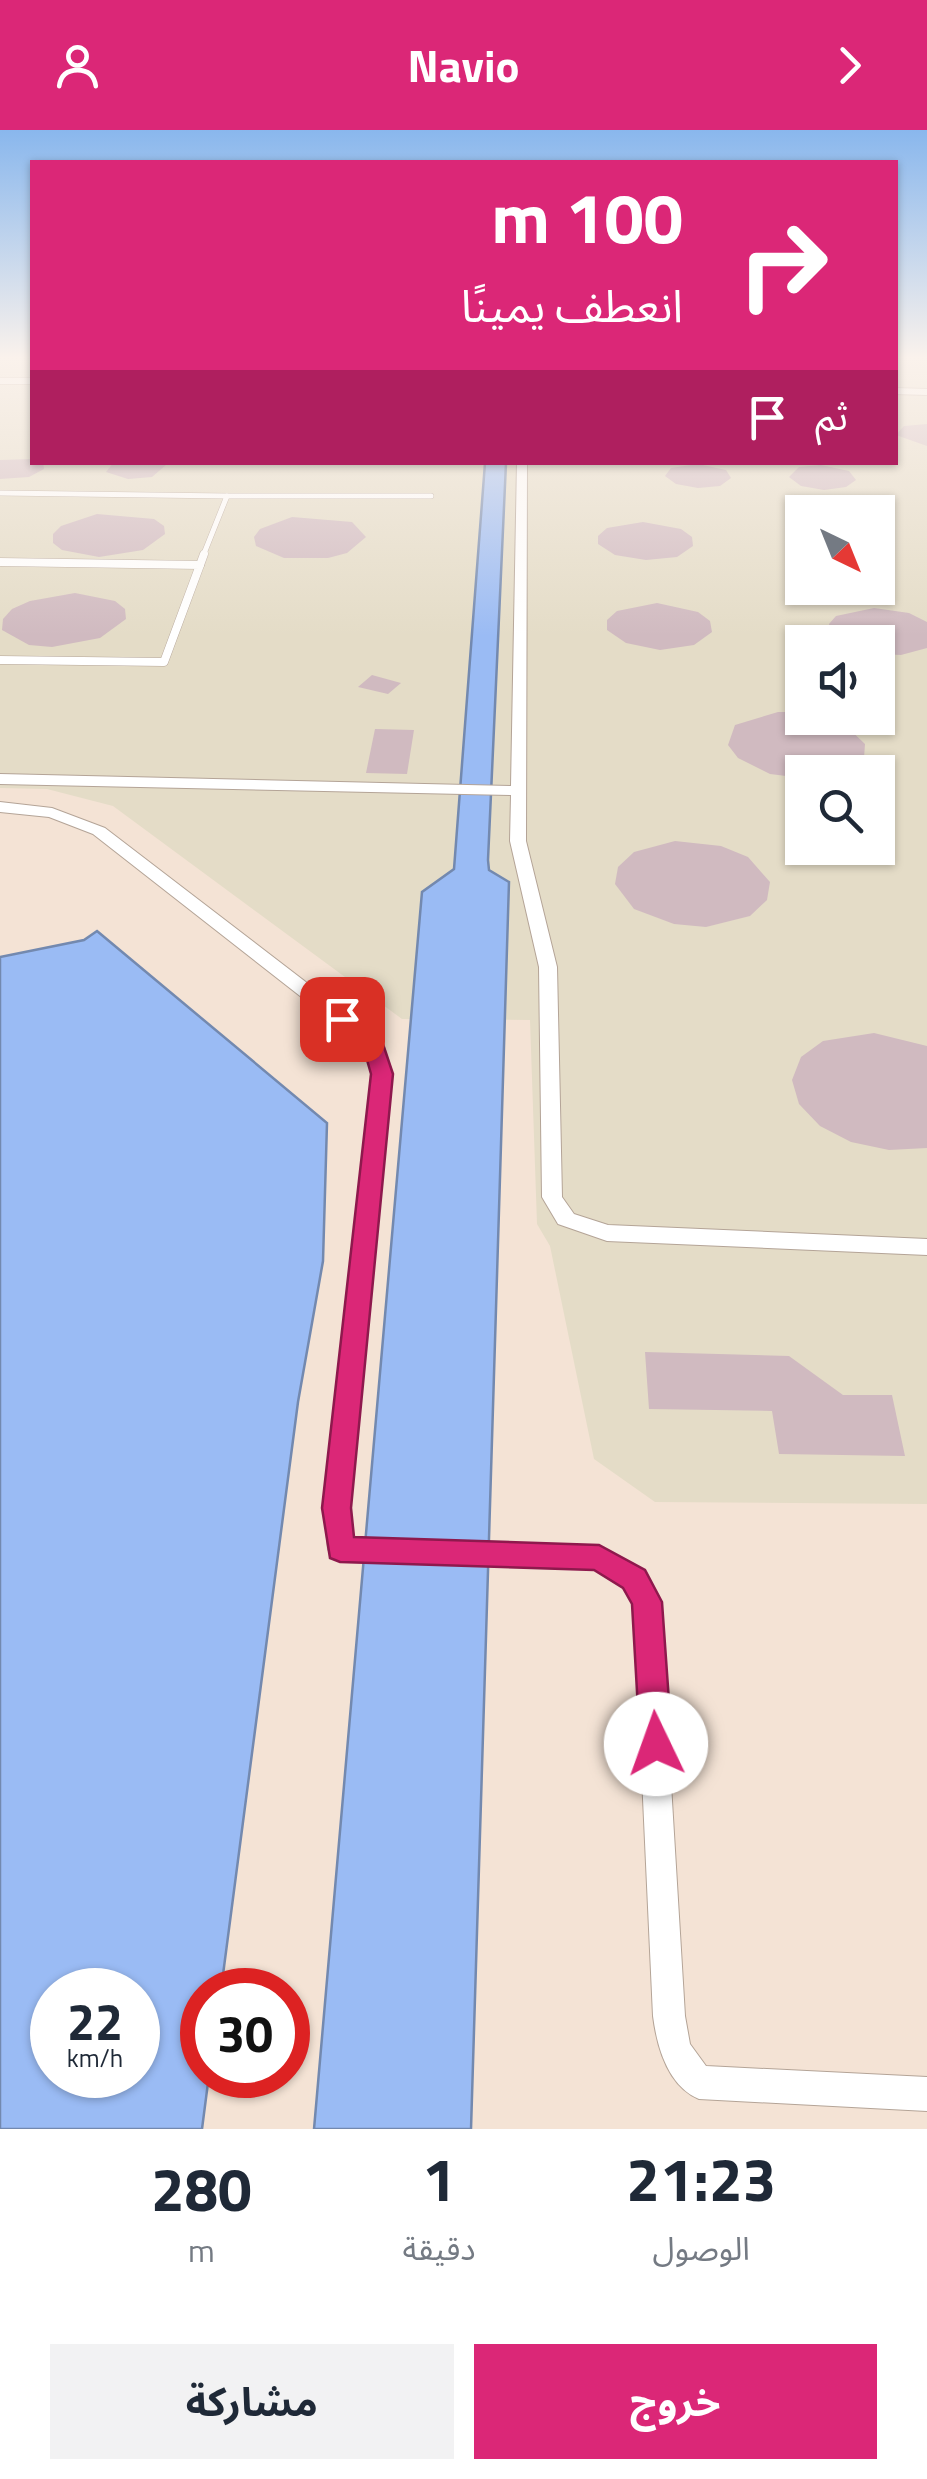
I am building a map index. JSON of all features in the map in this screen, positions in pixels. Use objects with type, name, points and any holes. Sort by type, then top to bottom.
[{"type":"street","points":[[522,465],[510,790],[548,967],[552,1197],[566,1219],[607,1233],[927,1247]]},
{"type":"street","points":[[0,779],[510,790]]},
{"type":"street","points":[[0,808],[52,814],[99,831],[373,1043],[382,1074],[337,1508],[340,1549],[599,1557],[634,1579],[647,1602],[669,2016],[672,2046],[683,2066],[699,2082],[927,2094]]},
{"type":"lane","points":[[0,493],[431,496]]},
{"type":"lane","points":[[0,660],[164,662],[227,496]]},
{"type":"lane","points":[[0,562],[200,566]]},
{"type":"shaded area","points":[[0,449],[30,449],[30,465],[898,465],[898,449],[927,449],[927,1504],[655,1502],[594,1459],[550,1246],[537,1224],[530,1020],[402,1019],[113,806],[47,789],[0,788]]},
{"type":"water","points":[[485,465],[506,465],[488,860],[489,870],[509,882],[471,2129],[314,2129],[422,892],[454,869]]},
{"type":"water","points":[[97,931],[327,1123],[323,1261],[298,1402],[224,1968],[180,1968],[180,2098],[206,2098],[202,2129],[0,2129],[0,957],[84,940]]},
{"type":"building","points":[[30,459],[30,465],[43,465],[44,469],[29,477],[0,479],[0,460]]},
{"type":"building","points":[[112,465],[166,465],[152,477],[128,479],[106,472]]},
{"type":"building","points":[[703,465],[726,470],[731,478],[720,486],[698,488],[676,484],[665,476],[671,468]]},
{"type":"building","points":[[821,465],[849,471],[856,480],[846,487],[824,490],[801,486],[789,477],[799,467]]},
{"type":"building","points":[[97,514],[154,519],[164,526],[165,534],[143,550],[99,557],[62,550],[53,543],[53,534],[61,526]]},
{"type":"building","points":[[292,517],[352,522],[366,537],[347,553],[328,558],[284,558],[256,546],[254,537],[260,529]]},
{"type":"building","points":[[643,522],[681,529],[692,537],[693,546],[677,557],[646,560],[615,555],[598,544],[598,536],[607,528]]},
{"type":"building","points":[[75,593],[115,601],[125,609],[126,619],[100,638],[52,647],[29,645],[2,630],[3,619],[12,609],[30,601]]},
{"type":"building","points":[[657,603],[698,612],[710,621],[712,632],[694,645],[660,650],[626,643],[607,630],[607,620],[617,611]]},
{"type":"building","points":[[874,608],[909,613],[927,622],[927,648],[895,655],[895,625],[829,625],[836,616]]},
{"type":"building","points":[[372,675],[401,683],[388,694],[358,687]]},
{"type":"building","points":[[785,712],[785,735],[856,735],[865,744],[864,755],[785,755],[785,776],[770,774],[738,758],[728,745],[735,725]]},
{"type":"building","points":[[375,729],[414,730],[407,774],[366,773]]},
{"type":"building","points":[[675,841],[721,846],[748,857],[770,882],[767,900],[750,916],[706,927],[674,924],[634,909],[615,884],[618,867],[634,852]]},
{"type":"building","points":[[874,1033],[927,1046],[927,1148],[889,1150],[851,1142],[820,1126],[799,1104],[792,1080],[801,1057],[823,1041]]},
{"type":"building","points":[[645,1352],[789,1356],[843,1395],[892,1395],[905,1456],[779,1454],[772,1411],[649,1409]]},
{"type":"route","points":[[342,1019],[373,1043],[382,1074],[337,1508],[340,1549],[599,1557],[634,1579],[647,1602],[656,1744]]}]
